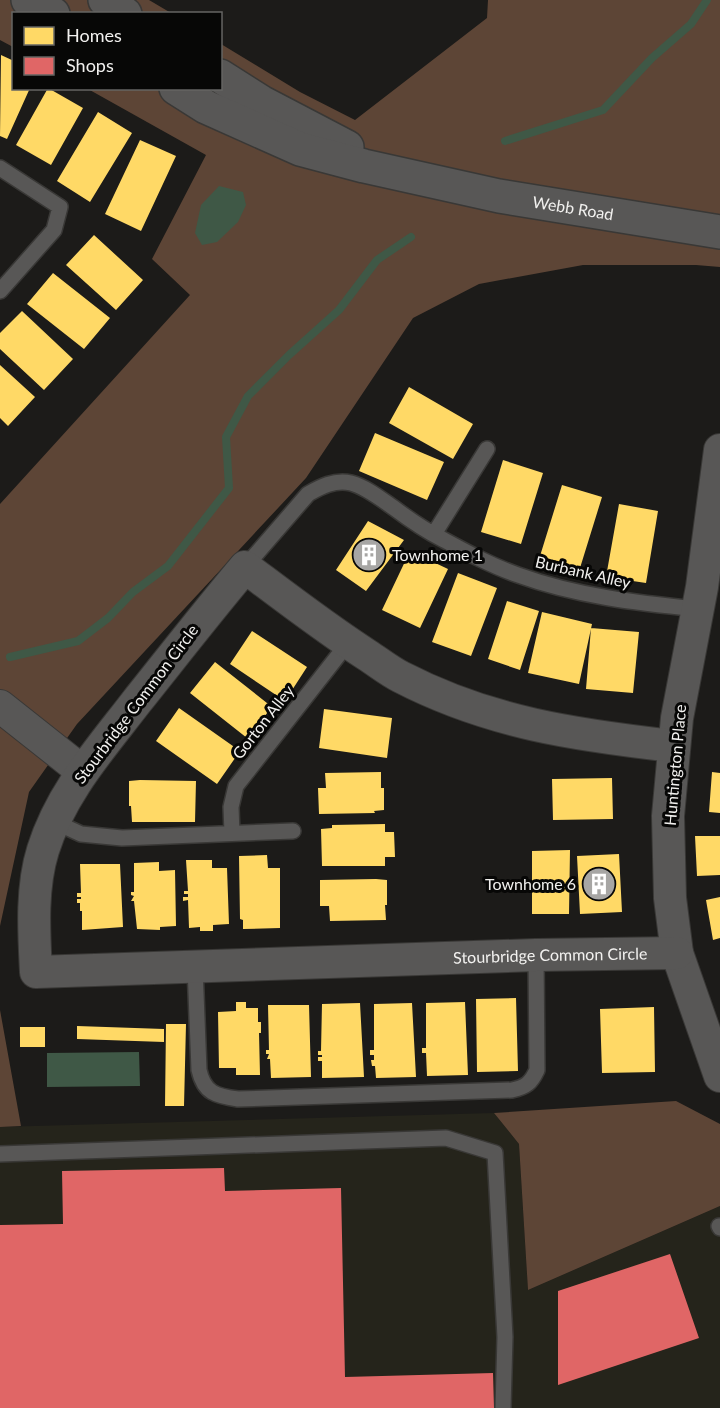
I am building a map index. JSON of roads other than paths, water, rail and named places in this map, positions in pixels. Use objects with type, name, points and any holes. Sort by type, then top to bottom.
[{"type":"street","points":[[28,0],[49,12]]},
{"type":"street","points":[[105,0],[122,12]]},
{"type":"street","name":"Webb Road","points":[[222,77],[261,102],[358,152],[429,179]]},
{"type":"street","name":"Webb Road","points":[[179,90],[206,107],[300,149],[364,166],[499,196],[720,232]]},
{"type":"street","name":"Huntington Place","points":[[720,450],[698,609],[673,746],[668,816],[670,898],[677,952],[720,1076]]},
{"type":"street","points":[[245,567],[348,643],[400,676],[460,704],[519,722],[590,737],[673,746]]},
{"type":"street","name":"Stourbridge Common Circle","points":[[245,567],[203,616],[82,771],[59,810],[42,851],[36,887],[34,928],[36,972],[677,952]]},
{"type":"street","points":[[0,706],[82,771]]},
{"type":"lane","points":[[0,168],[60,207],[54,230],[0,291]]},
{"type":"lane","points":[[434,534],[487,448]]},
{"type":"lane","name":"Burbank Alley","points":[[245,567],[308,494],[321,486],[336,482],[350,482],[364,488],[434,534],[479,559],[518,575],[556,588],[642,604],[698,609]]},
{"type":"lane","name":"Gorton Alley","points":[[232,833],[231,807],[236,786],[348,643]]},
{"type":"lane","points":[[55,822],[81,834],[122,838],[293,831]]},
{"type":"lane","points":[[195,967],[199,1070],[202,1083],[210,1091],[223,1097],[238,1099],[500,1090],[525,1087],[537,1070],[536,955]]},
{"type":"lane","points":[[0,1154],[446,1138],[495,1153],[505,1337],[503,1408]]},
{"type":"waterway","points":[[505,141],[603,110],[652,58],[691,24],[707,0]]},
{"type":"waterway","points":[[10,657],[78,641],[108,618],[133,592],[168,566],[229,488],[226,437],[248,396],[339,310],[377,260],[411,237]]},
{"type":"place","name":"Townhome 1","points":[[369,555]]},
{"type":"place","name":"Townhome 6","points":[[599,884]]}]
